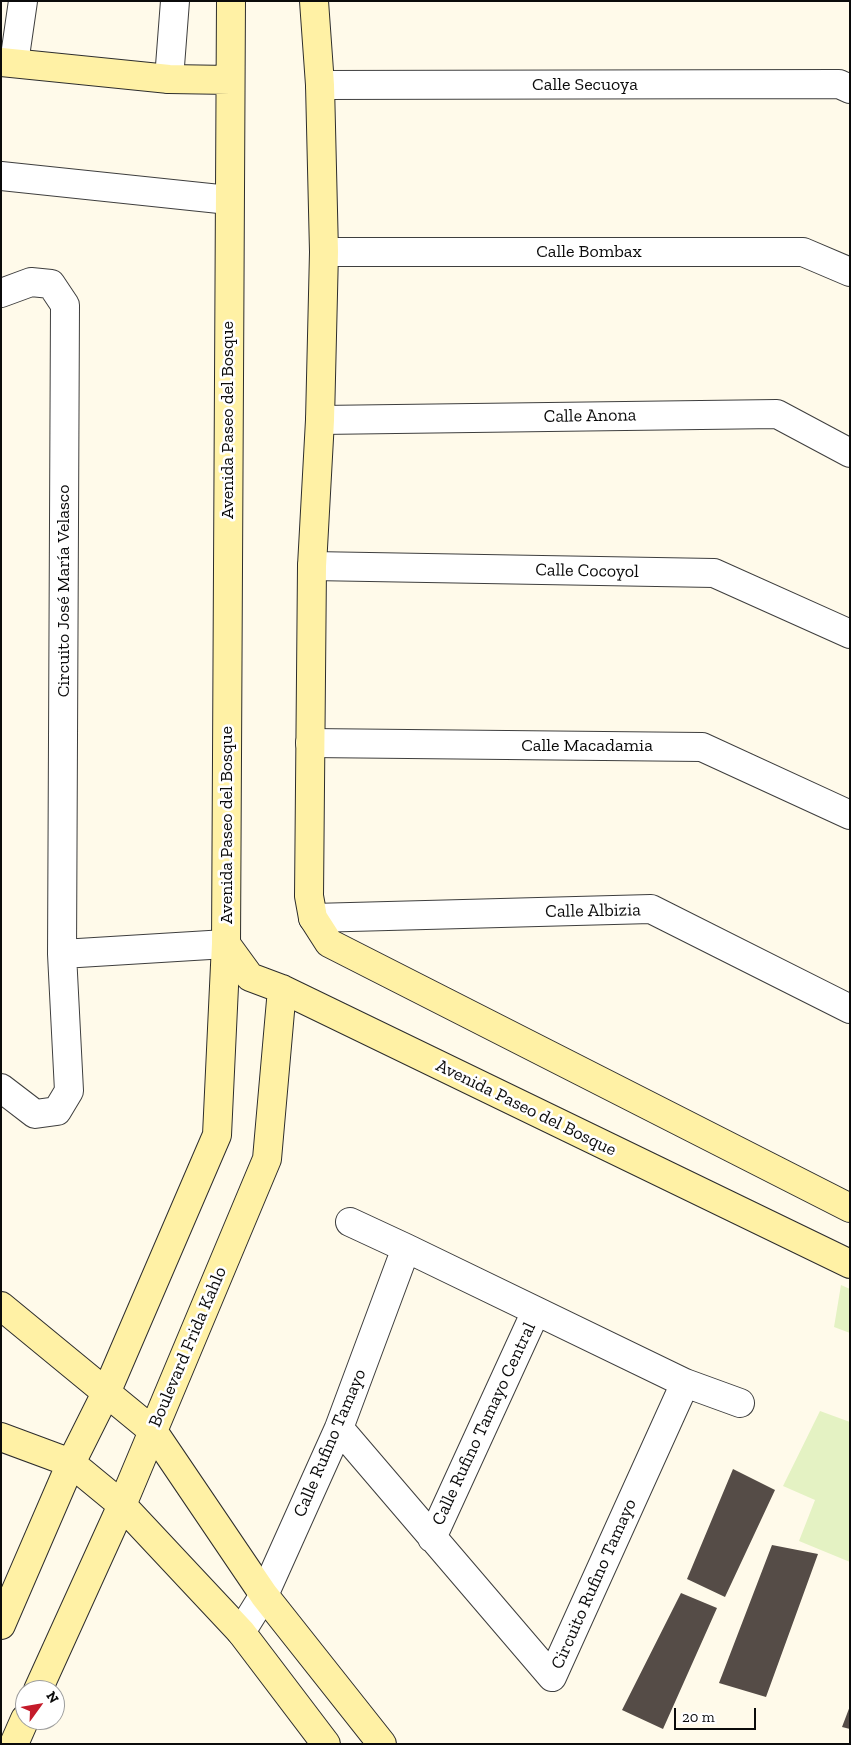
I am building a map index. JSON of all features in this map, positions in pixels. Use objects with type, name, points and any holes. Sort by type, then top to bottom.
[{"type":"main road","name":"Avenida Paseo del Bosque","points":[[231,1],[226,944],[250,977],[282,990],[850,1264]]},
{"type":"main road","points":[[314,1],[320,85],[324,252],[320,420],[312,566],[309,896],[313,918],[329,944],[850,1208]]},
{"type":"main road","points":[[8,62],[169,79],[230,80]]},
{"type":"main road","points":[[1,1625],[71,1463],[106,1393],[217,1135],[226,944]]},
{"type":"main road","name":"Boulevard Frida Kahlo","points":[[43,1680],[122,1505],[267,1159],[282,990]]},
{"type":"main road","points":[[1,1306],[153,1431],[264,1595],[382,1744]]},
{"type":"main road","points":[[1,1437],[71,1463],[122,1505],[241,1632],[326,1744]]},
{"type":"main road","points":[[14,1744],[20,1730]]},
{"type":"street","points":[[8,62],[23,1]]},
{"type":"street","points":[[169,79],[175,1]]},
{"type":"street","name":"Calle Secuoya","points":[[320,85],[838,84],[850,89]]},
{"type":"street","points":[[1,176],[229,200]]},
{"type":"street","name":"Calle Bombax","points":[[324,252],[803,252],[850,272]]},
{"type":"street","name":"Circuito José María Velasco","points":[[1,293],[31,282],[50,284],[65,305],[62,954],[69,1092],[57,1111],[35,1114],[1,1088]]},
{"type":"street","name":"Calle Anona","points":[[320,420],[777,414],[850,453]]},
{"type":"street","name":"Calle Cocoyol","points":[[312,566],[714,573],[850,634]]},
{"type":"street","name":"Calle Macadamia","points":[[310,744],[702,747],[850,815]]},
{"type":"street","name":"Calle Albizia","points":[[313,918],[651,909],[850,1008]]},
{"type":"street","points":[[62,954],[226,944]]},
{"type":"street","points":[[350,1222],[685,1383],[740,1403]]},
{"type":"street","name":"Calle Rufino Tamayo","points":[[241,1632],[264,1595],[339,1428],[406,1248]]},
{"type":"street","name":"Calle Rufino Tamayo Central","points":[[432,1538],[536,1311]]},
{"type":"street","name":"Circuito Rufino Tamayo","points":[[339,1428],[552,1677],[685,1383]]},
{"type":"green space","points":[[841,1285],[850,1289],[850,1333],[834,1327]]},
{"type":"green space","points":[[820,1411],[850,1422],[850,1562],[799,1541],[815,1500],[783,1486]]},
{"type":"building","points":[[733,1469],[775,1490],[725,1597],[687,1579]]},
{"type":"building","points":[[772,1545],[818,1554],[766,1697],[719,1683]]},
{"type":"building","points":[[681,1593],[717,1608],[663,1729],[622,1710]]},
{"type":"building","points":[[850,1706],[850,1729],[842,1727]]}]
